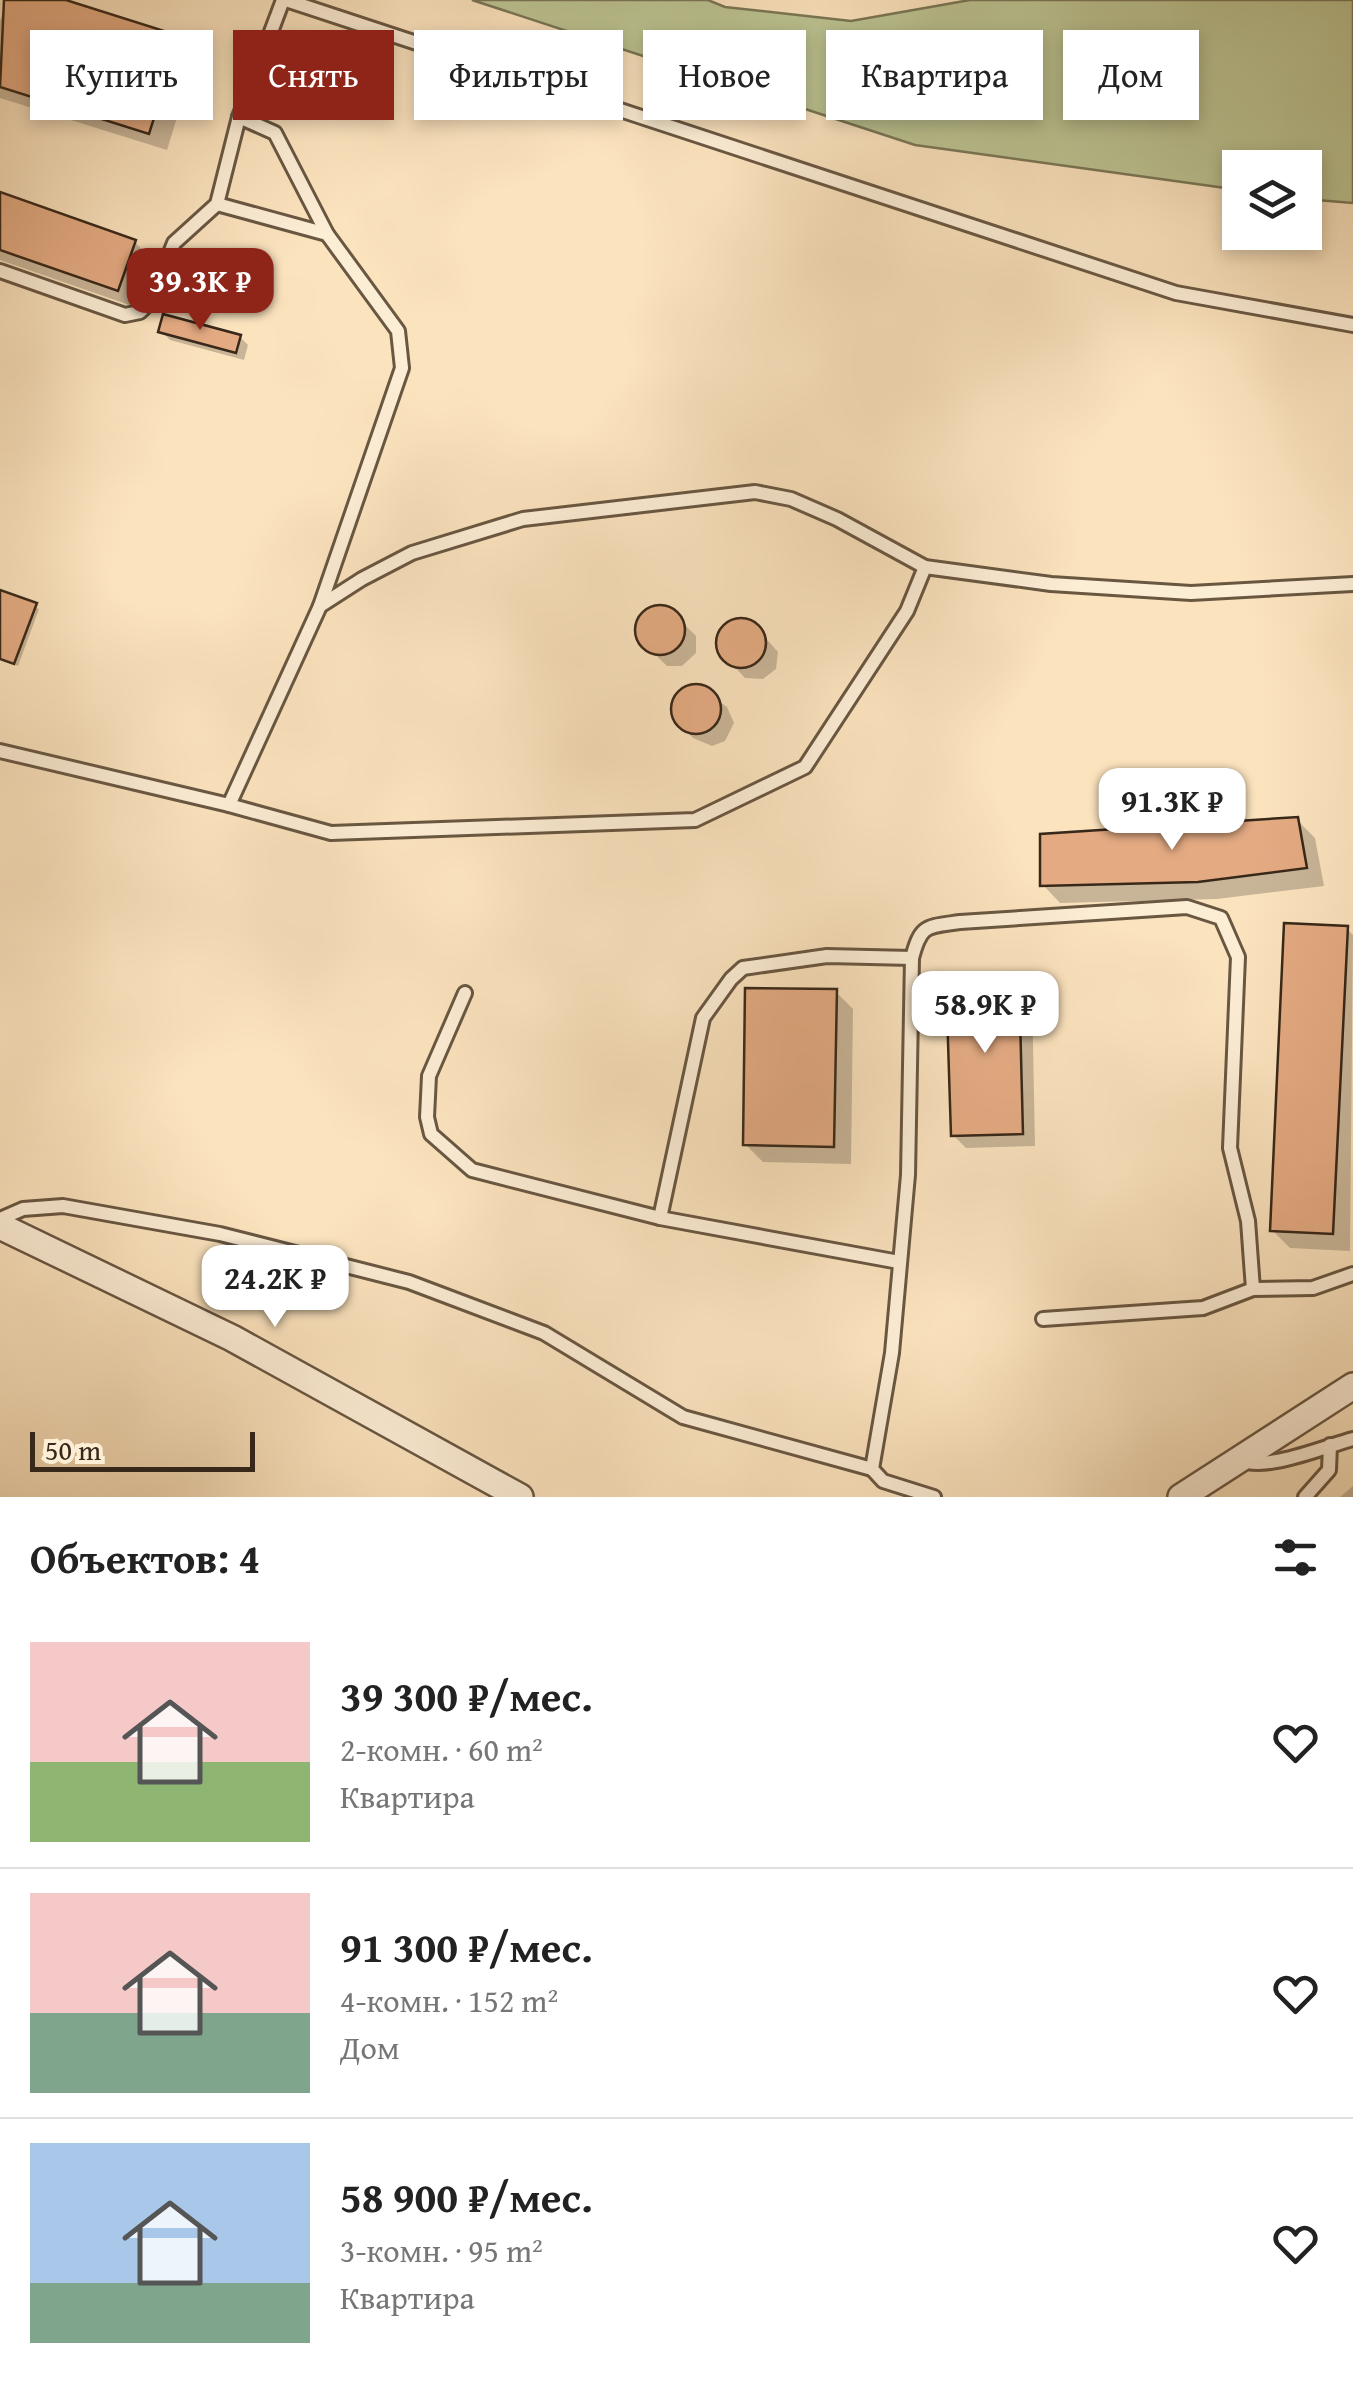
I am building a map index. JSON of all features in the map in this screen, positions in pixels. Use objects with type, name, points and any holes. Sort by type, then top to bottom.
[{"type":"street","points":[[0,1223],[232,1338],[520,1497]]},
{"type":"street","points":[[1181,1497],[1353,1386]]},
{"type":"lane","points":[[273,30],[284,0],[1176,293],[1353,325]]},
{"type":"lane","points":[[0,271],[125,315],[140,312],[150,301],[174,242],[217,204],[239,120]]},
{"type":"lane","points":[[230,804],[320,606],[402,368],[398,331],[327,234],[275,133],[247,120]]},
{"type":"lane","points":[[217,204],[327,234]]},
{"type":"lane","points":[[320,606],[412,553],[473,530],[523,519],[755,492],[791,499],[837,519],[925,567],[1052,584],[1191,593],[1353,584]]},
{"type":"lane","points":[[0,751],[230,804],[331,833],[695,820],[806,766],[907,611],[925,567]]},
{"type":"lane","points":[[872,1469],[892,1353],[908,1175],[912,958],[918,934],[927,927],[1187,907],[1221,918],[1238,957],[1230,1148],[1248,1220],[1254,1290]]},
{"type":"lane","points":[[660,1218],[703,1018],[731,979],[743,968],[827,956],[912,958]]},
{"type":"lane","points":[[464,994],[429,1076],[427,1117],[431,1134],[472,1170],[660,1218],[898,1262]]},
{"type":"lane","points":[[0,1223],[24,1209],[63,1206],[220,1234],[409,1282],[544,1333],[682,1418],[872,1469],[883,1480],[934,1497]]},
{"type":"lane","points":[[1043,1319],[1203,1308],[1254,1290],[1313,1288],[1353,1274]]},
{"type":"lane","points":[[1238,1458],[1250,1465],[1269,1463],[1351,1439]]},
{"type":"lane","points":[[1305,1497],[1329,1470],[1330,1446]]},
{"type":"green space","points":[[472,0],[708,0],[725,7],[851,21],[970,0],[1353,0],[1353,203],[1322,200],[1322,150],[1222,150],[1222,188],[915,145],[839,120],[1043,120],[1043,30],[826,30],[826,116],[806,109],[806,30],[643,30],[643,56],[623,49],[623,30],[564,30]]},
{"type":"building","points":[[4,0],[66,0],[161,30],[30,30],[30,96],[0,87]]},
{"type":"building","points":[[105,120],[153,120],[149,134]]},
{"type":"building","points":[[0,192],[136,240],[118,291],[0,250]]},
{"type":"building","points":[[163,314],[241,335],[236,353],[158,332]]},
{"type":"building","points":[[0,590],[37,603],[14,664],[0,659]]},
{"type":"building","points":[[660,605],[678,612],[685,630],[678,648],[660,655],[642,648],[635,630],[642,612]]},
{"type":"building","points":[[741,618],[759,625],[766,643],[759,661],[741,668],[723,661],[716,643],[723,625]]},
{"type":"building","points":[[696,684],[714,691],[721,709],[714,727],[696,734],[678,727],[671,709],[678,691]]},
{"type":"building","points":[[1298,817],[1307,868],[1198,882],[1040,886],[1040,834]]},
{"type":"building","points":[[1284,923],[1348,926],[1333,1234],[1270,1231]]},
{"type":"building","points":[[1019,977],[1023,1134],[951,1136],[946,979]]},
{"type":"building","points":[[745,988],[837,989],[834,1147],[743,1145]]}]
